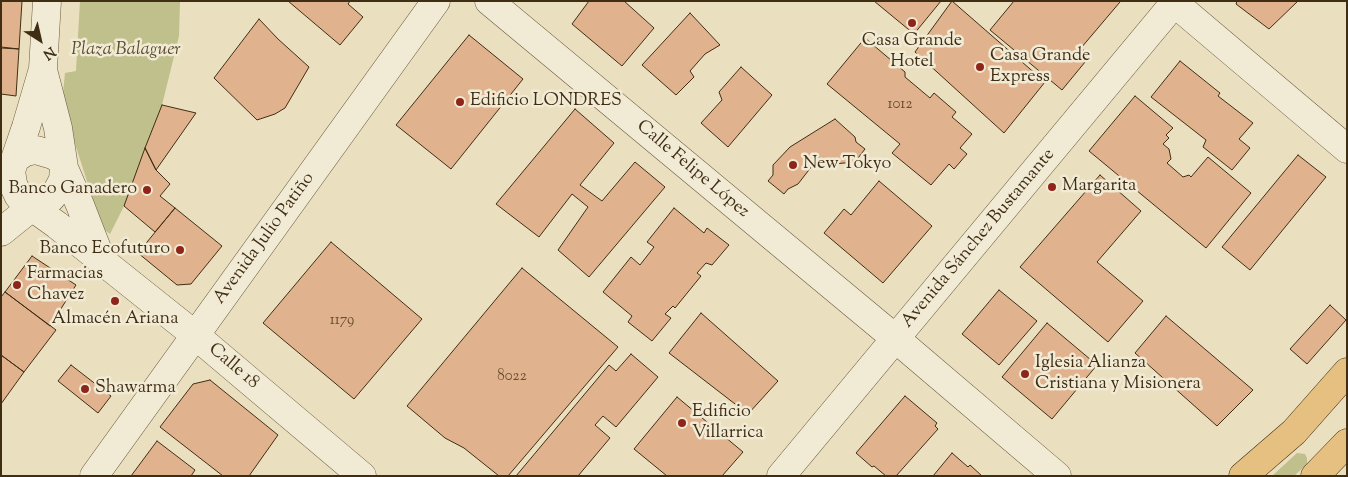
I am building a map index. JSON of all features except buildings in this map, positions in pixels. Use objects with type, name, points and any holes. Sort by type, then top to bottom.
[{"type":"main road","points":[[1243,476],[1294,432],[1347,372]]},
{"type":"main road","points":[[1315,476],[1347,443]]},
{"type":"street","points":[[32,206],[24,203],[18,195],[9,172],[43,70],[46,1]]},
{"type":"street","name":"Avenida Julio Patiño","points":[[94,476],[436,1]]},
{"type":"street","name":"Calle Felipe López","points":[[489,1],[896,339],[1057,476]]},
{"type":"street","points":[[1174,2],[1347,149]]},
{"type":"street","name":"Avenida Sánchez Bustamante","points":[[781,476],[1174,2]]},
{"type":"street","points":[[43,70],[58,128],[64,165],[102,261]]},
{"type":"street","points":[[9,172],[26,152],[36,150],[53,155],[64,165]]},
{"type":"street","points":[[1,232],[32,206],[51,198],[63,180],[64,165]]},
{"type":"street","name":"Calle 18","points":[[32,206],[195,335],[362,476]]},
{"type":"green space","name":"Plaza Balaguer","points":[[80,1],[180,1],[179,36],[162,105],[124,206],[110,234],[102,228],[62,103],[65,73],[76,71]]},
{"type":"green space","points":[[1297,453],[1305,454],[1307,464],[1294,476],[1272,476]]},
{"type":"place","name":"Casa Grande Hotel","points":[[912,23]]},
{"type":"place","name":"Casa Grande Express","points":[[980,67]]},
{"type":"place","name":"Edificio LONDRES","points":[[460,102]]},
{"type":"place","name":"New Tokyo","points":[[793,165]]},
{"type":"place","name":"Margarita","points":[[1052,187]]},
{"type":"place","name":"Banco Ganadero","points":[[147,190]]},
{"type":"place","name":"Banco Ecofuturo","points":[[180,250]]},
{"type":"place","name":"Farmacias Chavez","points":[[17,285]]},
{"type":"place","name":"Almacén Ariana","points":[[115,301]]},
{"type":"place","name":"Iglesia Alianza Cristiana y Misionera","points":[[1025,374]]},
{"type":"place","name":"Shawarma","points":[[85,389]]},
{"type":"place","name":"Edificio Villarrica","points":[[682,423]]}]
